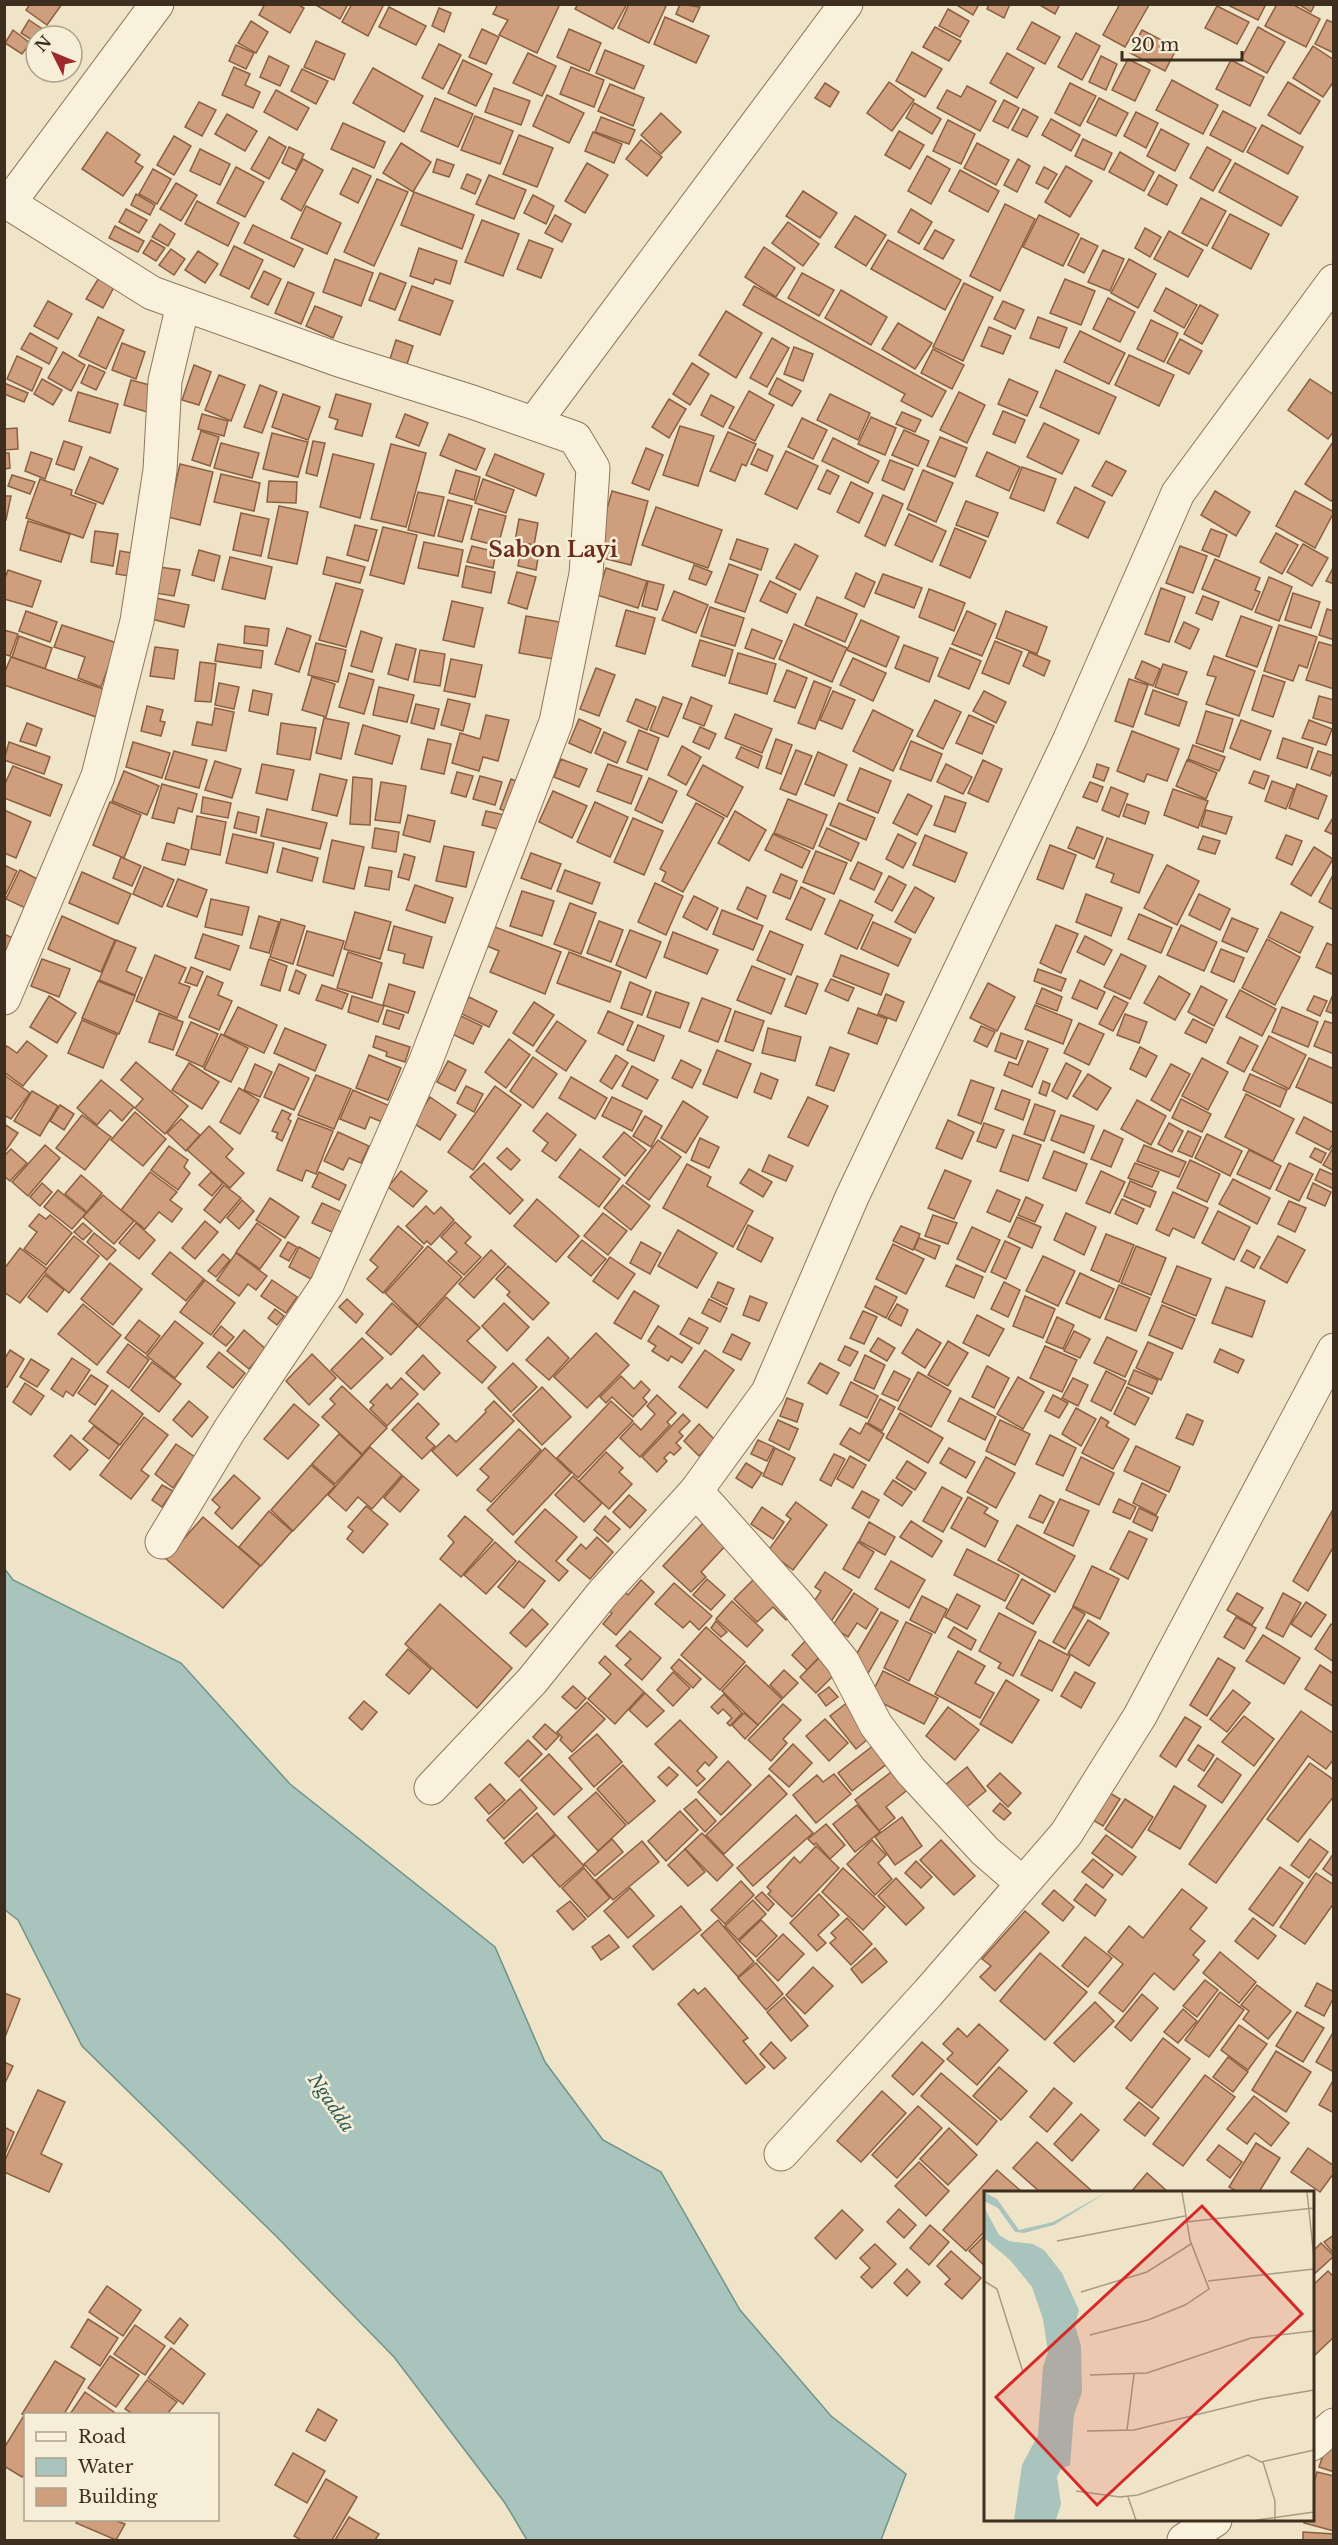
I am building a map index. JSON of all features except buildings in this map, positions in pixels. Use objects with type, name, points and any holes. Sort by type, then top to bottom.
[{"type":"street","points":[[157,4],[7,202],[152,293],[339,360],[575,438],[593,468],[586,574],[556,722],[424,1063],[327,1285],[229,1431],[162,1542]]},
{"type":"street","points":[[534,423],[846,4]]},
{"type":"street","points":[[431,1788],[532,1681],[603,1593],[696,1491],[768,1392],[852,1197],[1070,740],[1178,493],[1334,281]]},
{"type":"street","points":[[4,998],[98,776],[137,621],[160,470],[165,381],[183,305]]},
{"type":"street","points":[[781,2154],[928,1993],[1066,1834],[1140,1716],[1334,1350]]},
{"type":"street","points":[[696,1491],[796,1603],[843,1662],[876,1725],[911,1771],[985,1851],[1023,1883]]},
{"type":"street","points":[[1314,2442],[1334,2426]]},
{"type":"street","points":[[1184,2541],[1214,2521]]},
{"type":"water","name":"Ngadda","points":[[4,1568],[13,1580],[181,1663],[290,1784],[495,1947],[545,2062],[603,2140],[661,2172],[740,2310],[831,2416],[906,2474],[881,2540],[527,2540],[505,2503],[394,2357],[277,2237],[82,2046],[18,1920],[5,1910]]},
{"type":"district","name":"Sabon Layi","points":[[553,549]]}]
